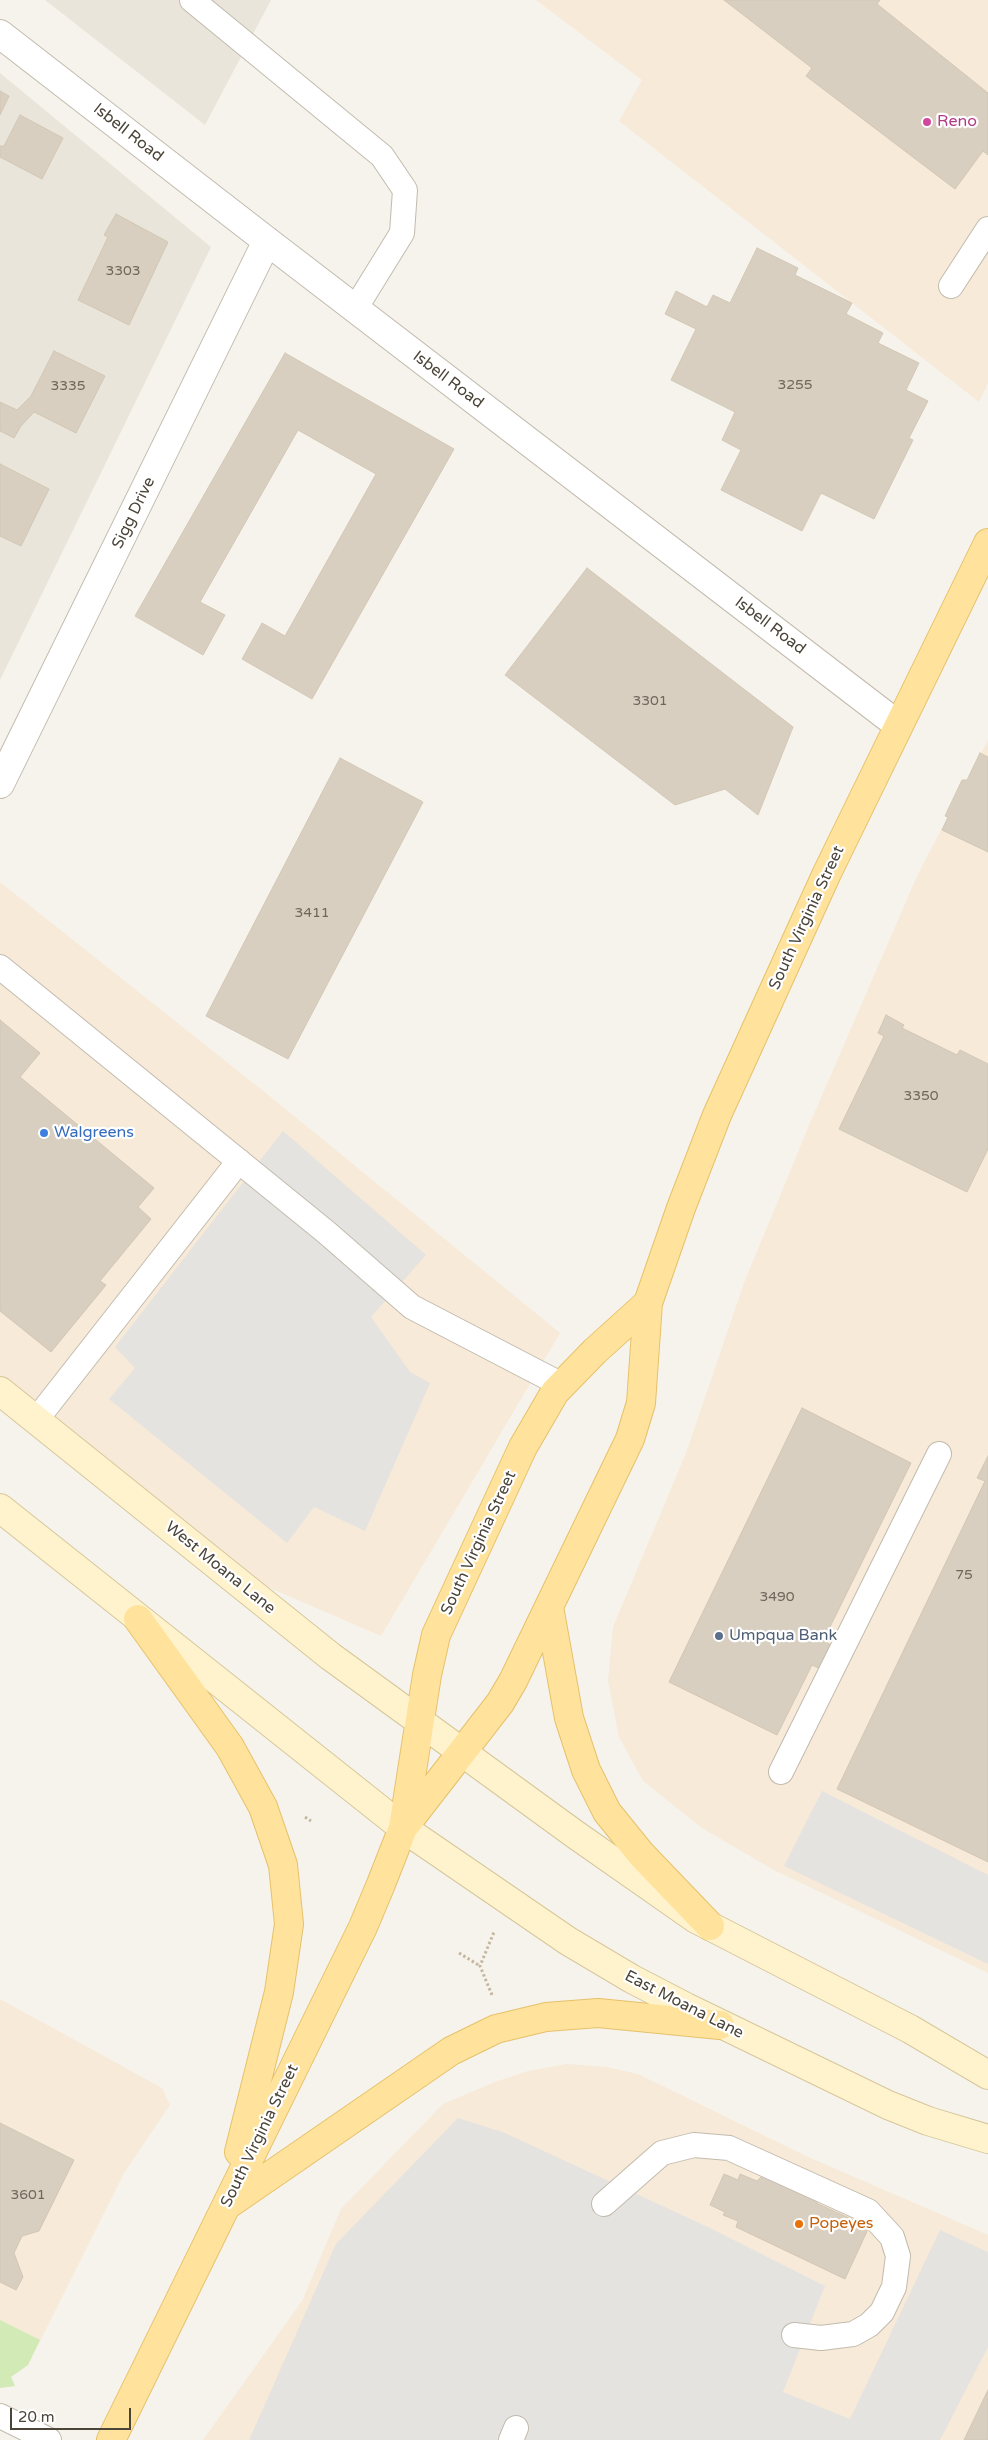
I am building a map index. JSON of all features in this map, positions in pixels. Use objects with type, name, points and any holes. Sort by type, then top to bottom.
[{"type":"main road","name":"South Virginia Street","points":[[111,2440],[363,1927],[403,1828],[453,1746],[500,1703],[513,1681],[630,1439],[641,1403],[648,1303],[681,1208],[717,1115],[898,725],[987,547]]},
{"type":"main road","name":"South Virginia Street","points":[[403,1828],[436,1635],[523,1447],[555,1392],[596,1350],[648,1303]]},
{"type":"main road","name":"West Moana Lane","points":[[0,1391],[317,1647],[453,1746]]},
{"type":"main road","points":[[0,1508],[403,1828]]},
{"type":"main road","points":[[549,1607],[569,1718],[586,1770],[607,1812],[641,1854],[710,1926]]},
{"type":"main road","points":[[138,1619],[230,1747],[263,1808],[283,1865],[289,1924],[280,1992],[225,2207]]},
{"type":"main road","points":[[453,1746],[584,1841],[710,1926],[910,2029],[988,2075]]},
{"type":"main road","name":"East Moana Lane","points":[[403,1828],[568,1941],[632,1979],[720,2024],[888,2105],[928,2122],[988,2139]]},
{"type":"main road","points":[[225,2207],[451,2051],[496,2029],[546,2017],[598,2013],[720,2024]]},
{"type":"street","name":"Isbell Road","points":[[0,34],[898,725]]},
{"type":"street","name":"Sigg Drive","points":[[0,784],[267,241]]},
{"type":"lane","points":[[192,0],[382,156],[405,190],[402,233],[355,309]]},
{"type":"lane","points":[[950,286],[988,229]]},
{"type":"lane","points":[[0,967],[326,1232],[412,1307],[562,1385]]},
{"type":"lane","points":[[36,1420],[239,1161]]},
{"type":"lane","points":[[781,1772],[939,1454]]},
{"type":"lane","points":[[604,2204],[662,2153],[694,2146],[729,2148],[868,2211],[892,2237],[898,2256],[894,2287],[882,2312],[869,2325],[853,2334],[821,2338],[794,2334]]},
{"type":"lane","points":[[0,2416],[49,2440]]},
{"type":"path","points":[[480,1966],[497,1925]]},
{"type":"path","points":[[459,1953],[480,1966],[494,2000]]},
{"type":"shaded area","points":[[45,0],[271,0],[205,125]]},
{"type":"shaded area","points":[[536,0],[988,0],[988,383],[979,402],[619,121],[642,80]]},
{"type":"shaded area","points":[[0,73],[211,247],[0,680]]},
{"type":"shaded area","points":[[988,740],[988,1973],[772,1869],[702,1828],[643,1781],[619,1737],[608,1681],[613,1627],[686,1453],[744,1283],[810,1123],[918,874]]},
{"type":"shaded area","points":[[0,882],[272,1098],[560,1333],[381,1636],[263,1585],[0,1382]]},
{"type":"shaded area","points":[[283,1131],[426,1255],[371,1317],[410,1372],[430,1383],[365,1531],[314,1507],[287,1543],[109,1399],[135,1368],[115,1347]]},
{"type":"shaded area","points":[[822,1791],[988,1875],[988,1964],[784,1866]]},
{"type":"shaded area","points":[[0,1999],[162,2088],[170,2105],[124,2173],[28,2365],[11,2377],[15,2386],[0,2388]]},
{"type":"shaded area","points":[[567,2064],[606,2067],[638,2074],[806,2156],[988,2235],[988,2440],[203,2440],[302,2301],[341,2209],[443,2104],[495,2082],[528,2071]]},
{"type":"shaded area","points":[[458,2118],[505,2133],[710,2228],[825,2286],[783,2392],[850,2419],[940,2230],[988,2252],[988,2347],[940,2440],[249,2440],[336,2244]]},
{"type":"green space","points":[[0,2320],[40,2340],[28,2365],[11,2377],[15,2386],[0,2388]]},
{"type":"building","name":"Reno","points":[[724,0],[880,0],[877,4],[988,93],[988,155],[983,151],[955,189],[806,76],[812,68]]},
{"type":"building","points":[[0,91],[9,96],[0,115]]},
{"type":"building","points":[[20,115],[63,138],[42,179],[0,157],[0,146],[4,146]]},
{"type":"building","points":[[116,214],[168,242],[129,325],[78,300],[108,237],[104,235]]},
{"type":"building","points":[[757,248],[798,268],[795,275],[852,303],[846,314],[883,333],[878,343],[919,363],[906,390],[928,401],[909,438],[913,440],[874,519],[821,493],[802,531],[721,490],[741,450],[722,440],[735,412],[671,380],[696,329],[665,314],[676,291],[707,307],[713,295],[730,303]]},
{"type":"building","points":[[54,351],[105,376],[76,433],[34,412],[21,426],[14,438],[0,431],[0,402],[17,410],[31,396]]},
{"type":"building","points":[[285,353],[454,449],[312,699],[242,659],[262,623],[285,636],[376,474],[298,430],[200,602],[225,615],[203,655],[135,616]]},
{"type":"building","points":[[0,464],[49,489],[21,546],[0,536]]},
{"type":"building","points":[[587,568],[793,727],[758,815],[725,789],[675,805],[505,675]]},
{"type":"building","points":[[980,753],[988,757],[988,852],[942,830],[948,817],[945,816],[962,780],[967,780]]},
{"type":"building","points":[[340,758],[423,802],[288,1059],[206,1016]]},
{"type":"building","points":[[886,1015],[904,1025],[902,1028],[957,1055],[960,1050],[988,1064],[988,1149],[967,1192],[839,1129],[884,1036],[878,1033]]},
{"type":"building","name":"Walgreens","points":[[0,1020],[40,1053],[20,1077],[154,1188],[138,1207],[151,1219],[100,1281],[106,1285],[51,1352],[0,1311]]},
{"type":"building","points":[[802,1408],[911,1463],[823,1641],[850,1654],[838,1678],[812,1665],[777,1735],[669,1682]]},
{"type":"building","points":[[988,1456],[988,1862],[837,1789],[985,1481],[977,1478]]},
{"type":"building","points":[[0,2123],[74,2160],[39,2231],[22,2236],[14,2253],[23,2277],[16,2290],[0,2282]]},
{"type":"building","name":"Popeyes","points":[[765,2173],[819,2198],[816,2203],[869,2227],[845,2279],[736,2227],[738,2221],[723,2215],[725,2212],[710,2205],[724,2174],[738,2180],[740,2174],[757,2181]]},
{"type":"building","points":[[988,2390],[988,2440],[964,2440]]},
{"type":"place","name":"Reno","points":[[927,122]]},
{"type":"place","name":"Walgreens","points":[[44,1133]]},
{"type":"place","name":"Umpqua Bank","points":[[719,1636]]},
{"type":"place","name":"Popeyes","points":[[799,2224]]}]
